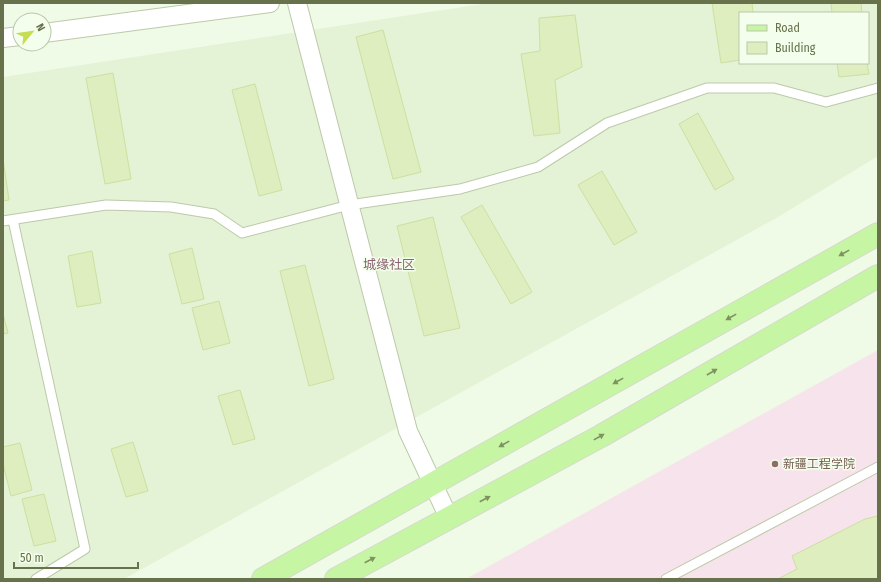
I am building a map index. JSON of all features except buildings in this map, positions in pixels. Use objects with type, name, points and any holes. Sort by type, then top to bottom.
[{"type":"main road","points":[[263,579],[878,234]]},
{"type":"main road","points":[[336,579],[601,436],[878,276]]},
{"type":"street","points":[[52,32],[270,3]]},
{"type":"street","points":[[297,3],[408,431],[449,518]]},
{"type":"lane","points":[[3,221],[106,205],[171,207],[214,214],[242,233],[349,205],[460,189],[538,167],[607,123],[707,88],[774,88],[826,102],[878,88]]},
{"type":"lane","points":[[13,220],[85,549],[36,579]]},
{"type":"lane","points":[[666,579],[878,467]]},
{"type":"shaded area","points":[[489,3],[878,3],[878,156],[778,217],[124,579],[3,579],[3,77]]},
{"type":"shaded area","name":"新疆工程学院","points":[[878,350],[878,579],[466,579]]},
{"type":"place","name":"新疆工程学院","points":[[775,464]]},
{"type":"district","name":"城缘社区","points":[[389,264]]}]
